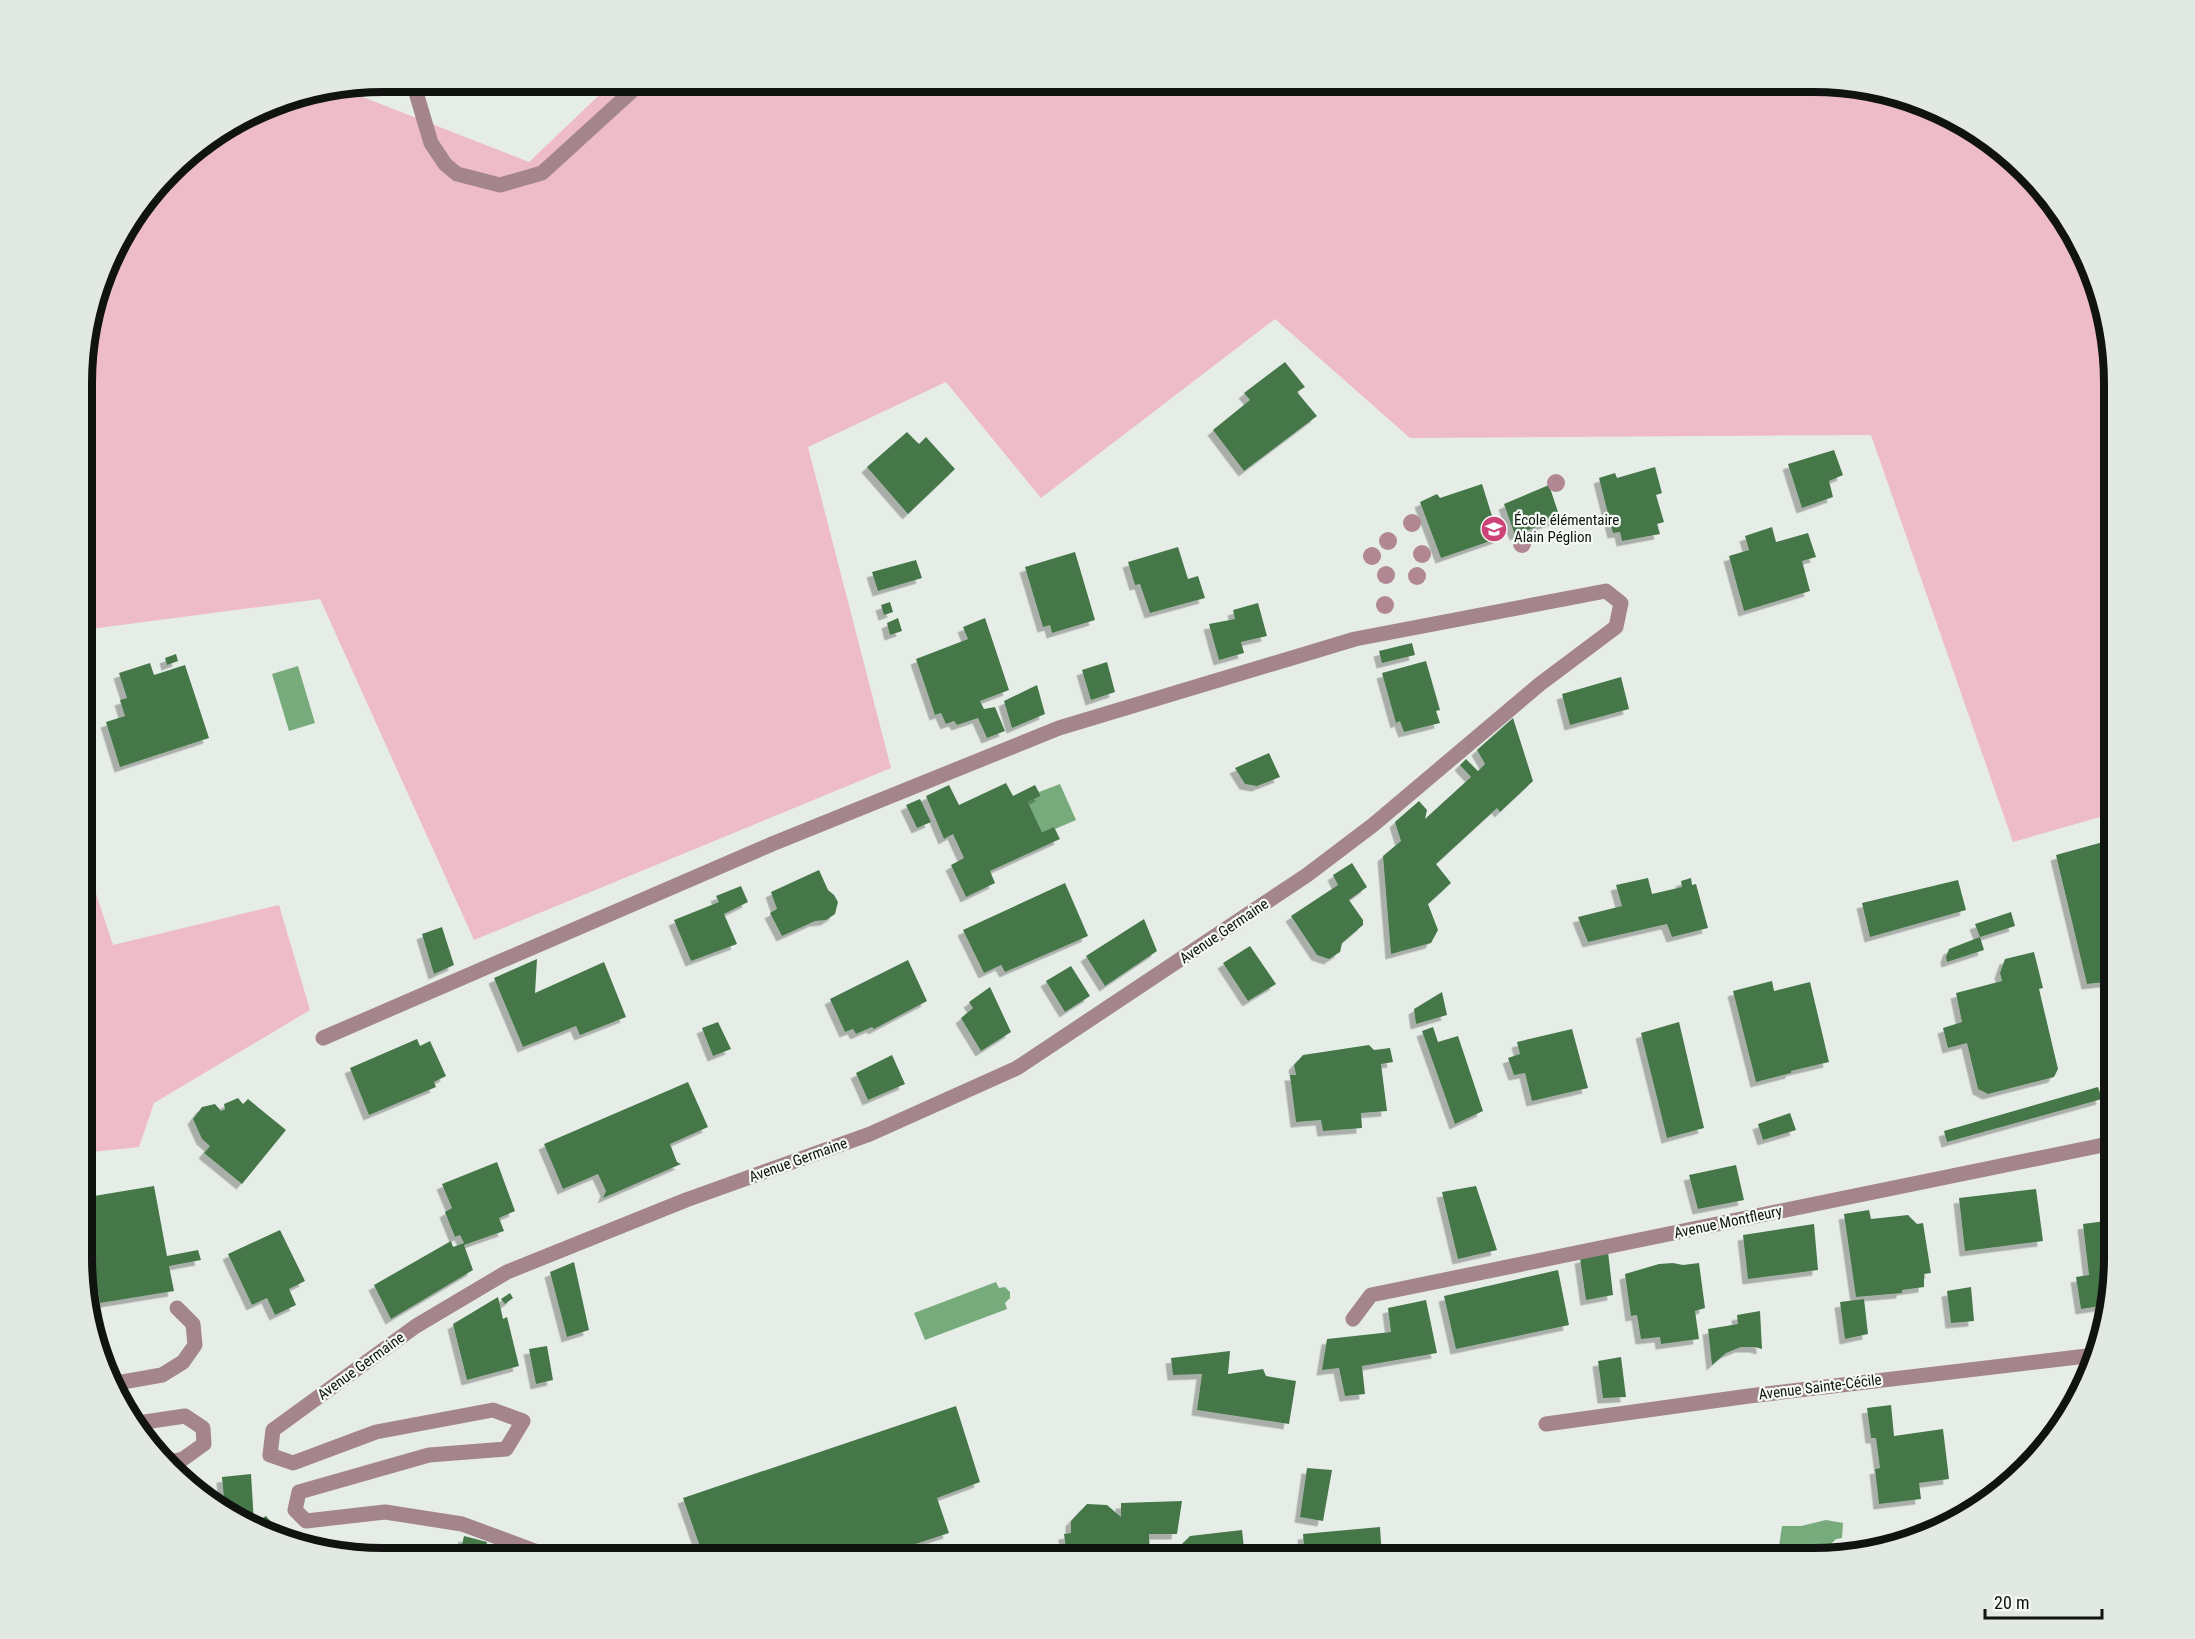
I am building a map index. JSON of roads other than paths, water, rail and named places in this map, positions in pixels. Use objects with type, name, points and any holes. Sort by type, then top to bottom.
[{"type":"street","points":[[416,92],[431,143],[445,164],[457,174],[500,185],[543,173],[631,92]]},
{"type":"street","name":"Avenue Germaine","points":[[323,1038],[772,844],[1059,728],[1355,639],[1606,591],[1621,603],[1616,627],[1540,684],[1373,825],[1307,875],[1017,1068],[870,1134],[686,1200],[507,1272],[416,1326],[273,1430],[270,1455],[293,1463],[376,1432],[493,1410],[523,1421],[506,1449],[429,1455],[299,1492],[295,1510],[306,1521],[385,1512],[462,1524],[527,1548]]},
{"type":"street","name":"Avenue Montfleury","points":[[1353,1319],[1371,1295],[2104,1145]]},
{"type":"street","points":[[121,1382],[162,1374],[183,1362],[195,1345],[193,1324],[177,1308]]},
{"type":"street","name":"Avenue Sainte-Cécile","points":[[1546,1424],[1749,1396],[2086,1356]]},
{"type":"street","points":[[144,1422],[185,1416],[203,1428],[204,1443],[183,1459],[176,1460]]},
{"type":"place","name":"École élémentaire Alain Péglion","points":[[1494,529]]}]
